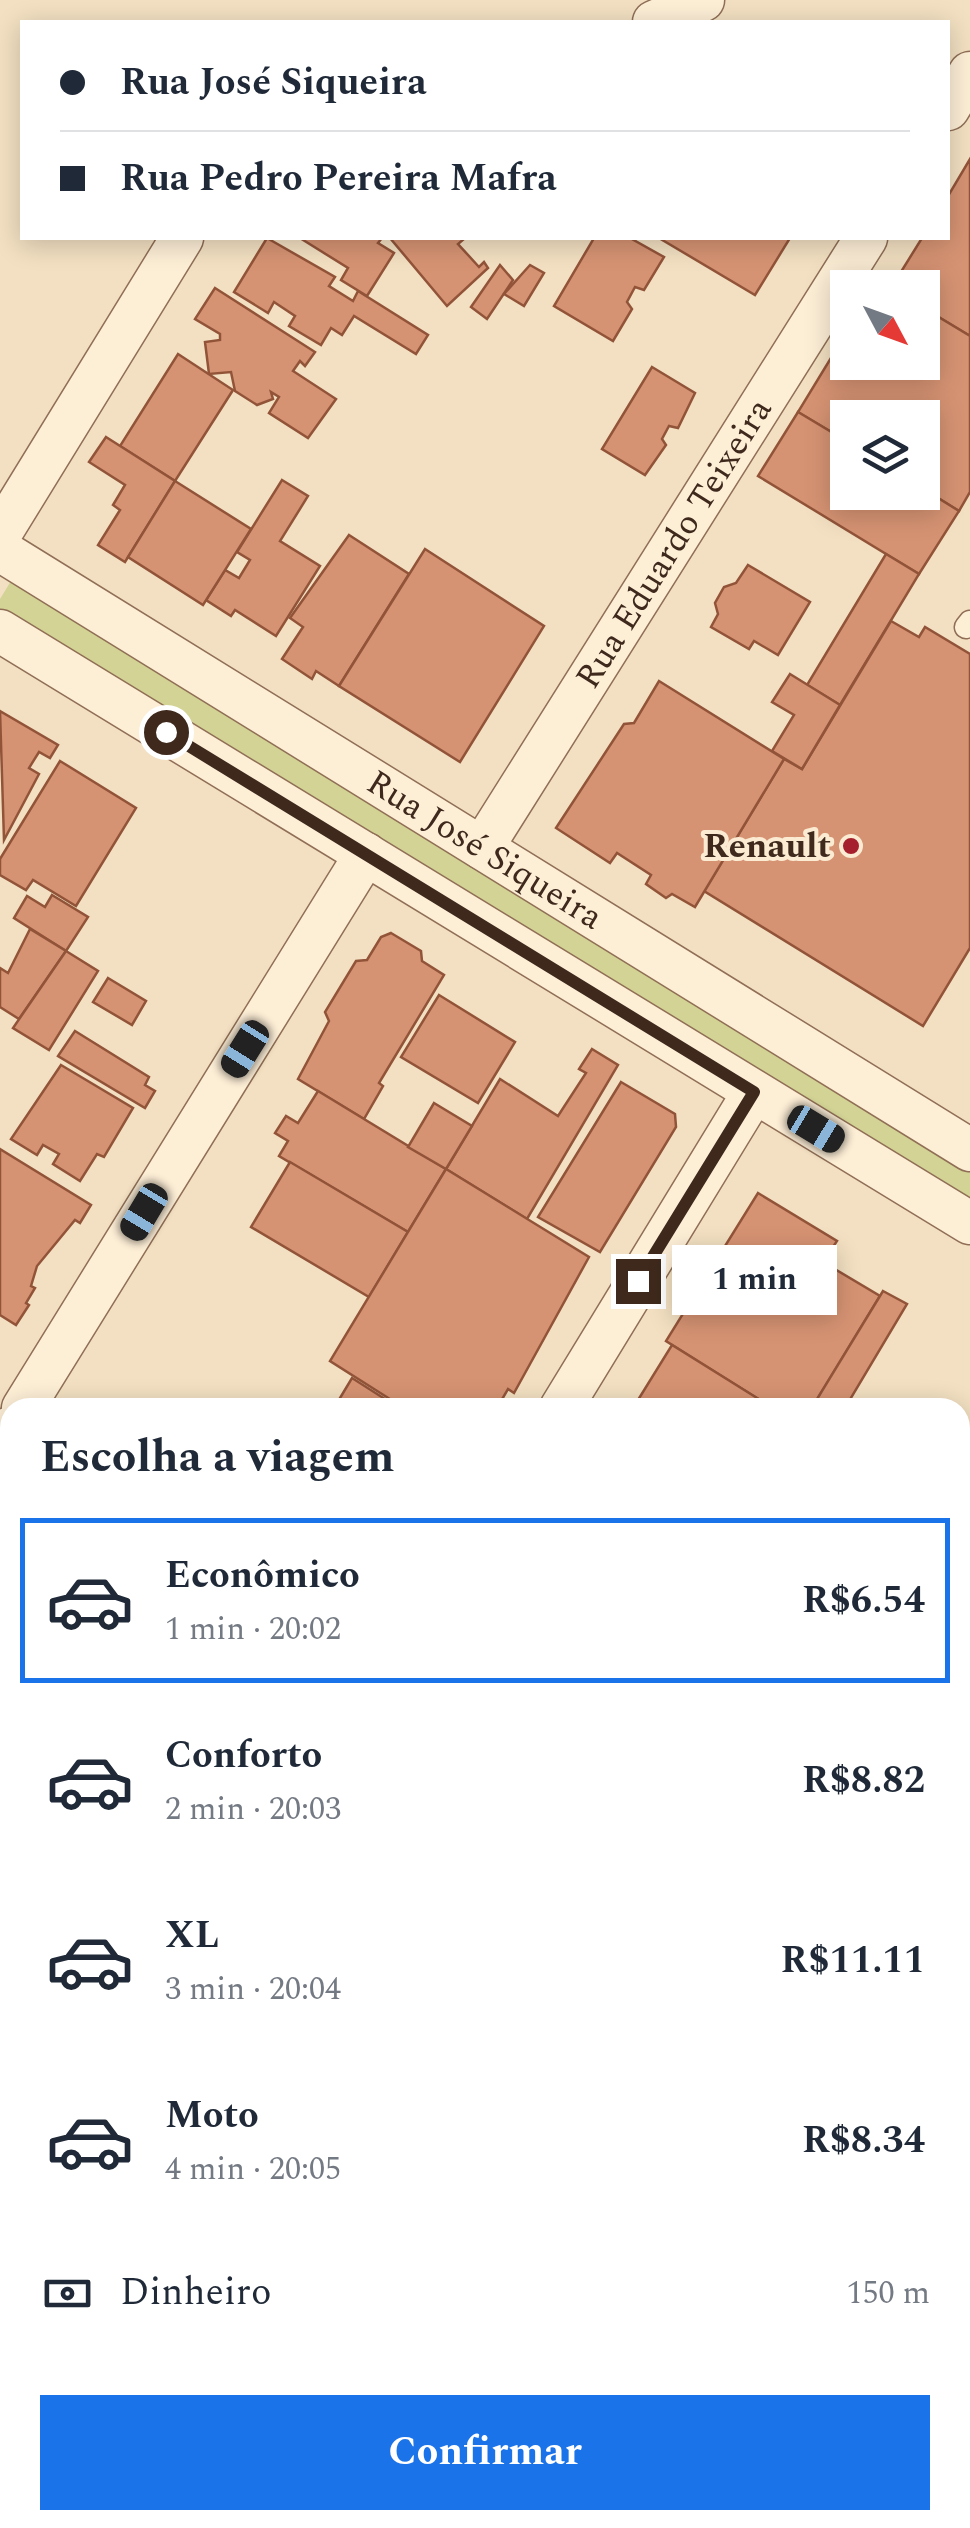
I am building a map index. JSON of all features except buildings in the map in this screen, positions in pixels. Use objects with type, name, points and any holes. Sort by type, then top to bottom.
[{"type":"street","points":[[658,20],[702,0]]},
{"type":"street","points":[[950,106],[970,73]]},
{"type":"street","points":[[0,534],[181,240]]},
{"type":"street","name":"Rua Eduardo Teixeira","points":[[482,848],[865,240]]},
{"type":"street","name":"Rua José Siqueira","points":[[0,550],[970,1150]]},
{"type":"street","name":"Rua José Siqueira","points":[[0,631],[970,1223]]},
{"type":"street","points":[[29,1398],[366,854]]},
{"type":"street","points":[[567,1398],[754,1092]]},
{"type":"green space","points":[[14,576],[970,1168],[970,1205],[0,611],[0,599]]},
{"type":"place","name":"Renault","points":[[851,846]]},
{"type":"route","points":[[166,732],[754,1092],[638,1281]]}]
